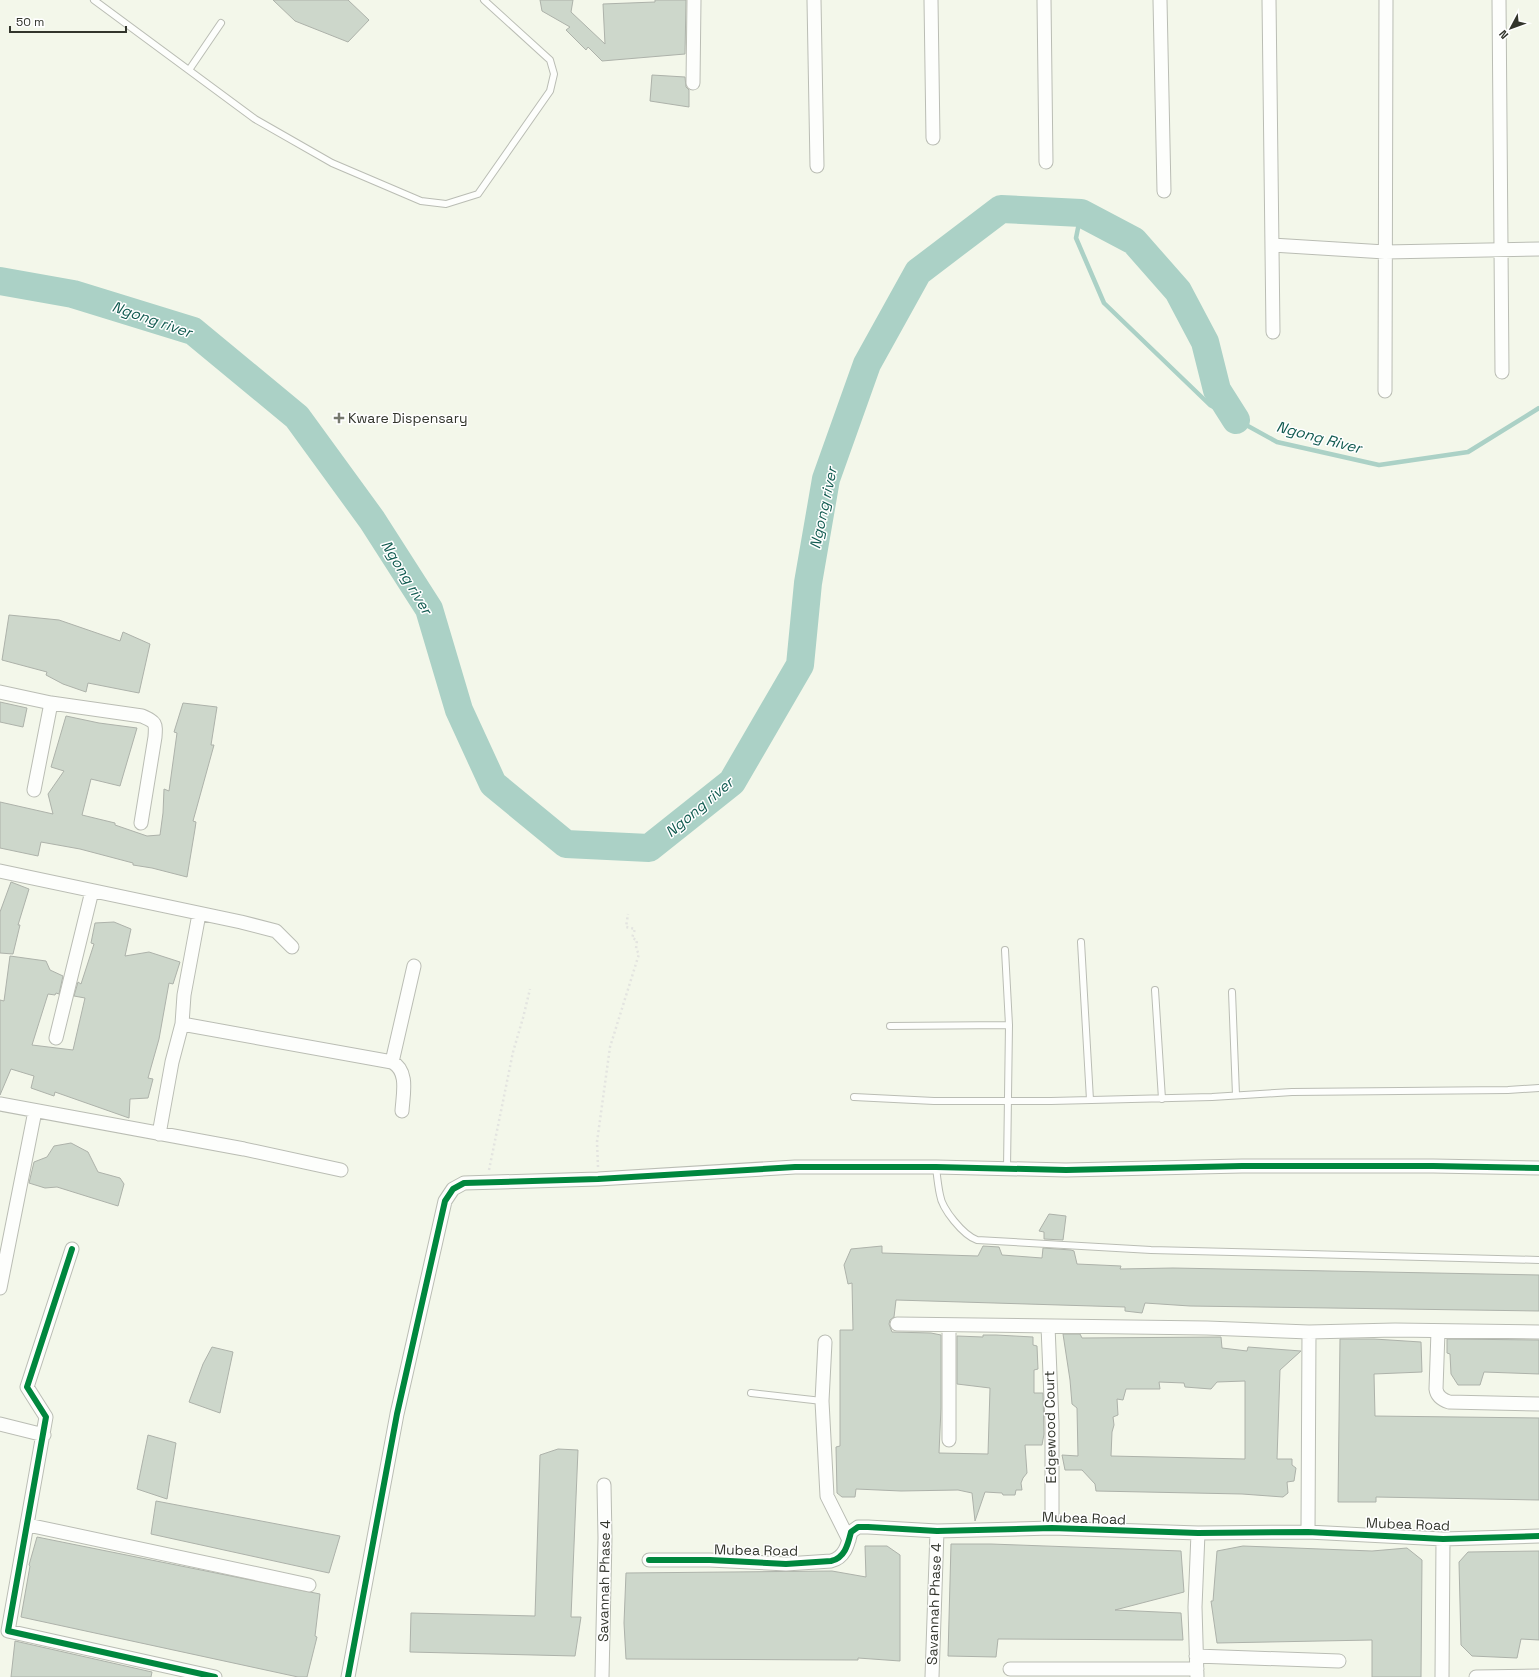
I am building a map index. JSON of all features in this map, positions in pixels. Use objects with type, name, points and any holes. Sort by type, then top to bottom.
[{"type":"street","points":[[693,83],[694,0]]},
{"type":"street","points":[[814,0],[817,166]]},
{"type":"street","points":[[932,0],[933,138]]},
{"type":"street","points":[[1044,0],[1046,162]]},
{"type":"street","points":[[1160,0],[1164,191]]},
{"type":"street","points":[[1269,0],[1273,332]]},
{"type":"street","points":[[1385,390],[1386,0]]},
{"type":"street","points":[[1500,0],[1502,372]]},
{"type":"street","points":[[1272,245],[1385,252],[1539,249]]},
{"type":"street","points":[[0,692],[51,703],[142,716],[152,720],[156,726],[155,737],[141,823]]},
{"type":"street","points":[[34,790],[51,703]]},
{"type":"street","points":[[0,871],[241,922],[276,931],[292,947]]},
{"type":"street","points":[[56,1038],[92,891]]},
{"type":"street","points":[[159,1134],[172,1062],[182,1024],[184,995],[199,914]]},
{"type":"street","points":[[392,1062],[414,966]]},
{"type":"street","points":[[182,1024],[392,1062],[398,1065],[404,1075],[402,1111]]},
{"type":"street","points":[[0,1104],[244,1149],[341,1170]]},
{"type":"street","points":[[0,1288],[35,1111]]},
{"type":"street","points":[[348,1677],[397,1414],[445,1201],[453,1189],[464,1183],[598,1179],[755,1169],[936,1167],[1066,1170],[1242,1166],[1433,1166],[1539,1168]]},
{"type":"street","points":[[72,1249],[27,1388],[46,1417],[8,1631],[215,1677]]},
{"type":"street","points":[[897,1324],[949,1326],[1207,1328],[1310,1332],[1539,1332]]},
{"type":"street","points":[[949,1326],[949,1440]]},
{"type":"street","name":"Edgewood Court","points":[[1048,1326],[1052,1423],[1052,1528]]},
{"type":"street","points":[[1438,1331],[1436,1389],[1437,1395],[1442,1399],[1450,1402],[1539,1404]]},
{"type":"street","points":[[1308,1532],[1310,1332]]},
{"type":"street","points":[[824,1342],[822,1402],[827,1496],[849,1540]]},
{"type":"street","points":[[0,1424],[44,1434]]},
{"type":"street","name":"Savannah Phase 4","points":[[602,1677],[605,1538],[604,1485]]},
{"type":"street","points":[[28,1525],[309,1585]]},
{"type":"street","name":"Mubea Road","points":[[649,1560],[710,1560],[786,1564],[831,1561],[837,1560],[844,1553],[851,1532],[858,1527],[868,1526],[937,1531],[1052,1528],[1198,1533],[1308,1532],[1443,1539],[1539,1536]]},
{"type":"street","name":"Savannah Phase 4","points":[[932,1677],[937,1531]]},
{"type":"street","points":[[1197,1667],[1195,1608],[1198,1533]]},
{"type":"street","points":[[1442,1677],[1443,1539]]},
{"type":"street","points":[[1010,1669],[1197,1667],[1339,1661]]},
{"type":"street","points":[[1476,1677],[1539,1676]]},
{"type":"lane","points":[[94,0],[255,119],[332,163],[421,201],[446,204],[478,194],[550,91],[554,74],[550,60],[484,0]]},
{"type":"lane","points":[[189,70],[221,23]]},
{"type":"lane","points":[[1082,942],[1090,1100]]},
{"type":"lane","points":[[1005,950],[1009,1025],[1007,1168]]},
{"type":"lane","points":[[1155,990],[1162,1099]]},
{"type":"lane","points":[[1232,992],[1236,1095]]},
{"type":"lane","points":[[890,1026],[1009,1025]]},
{"type":"lane","points":[[854,1097],[934,1101],[1090,1100],[1162,1099],[1292,1092],[1508,1090],[1539,1088]]},
{"type":"lane","points":[[936,1167],[940,1196],[943,1204],[962,1231],[969,1237],[977,1240],[1151,1250],[1539,1260]]},
{"type":"lane","points":[[751,1393],[782,1395],[822,1402]]},
{"type":"path","points":[[598,1179],[597,1142],[610,1047],[638,954],[636,949],[637,940],[632,938],[635,929],[626,927],[628,914]]},
{"type":"path","points":[[487,1182],[494,1140],[513,1052],[530,989]]},
{"type":"building","points":[[273,0],[348,0],[369,20],[348,42],[295,21]]},
{"type":"building","points":[[540,0],[573,0],[571,12],[605,44],[603,4],[655,2],[655,0],[686,0],[685,54],[602,61],[588,47],[586,50],[566,30],[570,27],[542,11]]},
{"type":"building","points":[[652,75],[685,77],[686,87],[689,90],[689,107],[650,101]]},
{"type":"building","points":[[9,615],[59,620],[120,641],[123,632],[150,644],[139,693],[88,683],[86,692],[63,684],[46,675],[47,672],[2,660]]},
{"type":"building","points":[[0,702],[27,708],[23,727],[0,722]]},
{"type":"building","points":[[183,703],[217,707],[211,745],[214,745],[193,821],[196,822],[187,877],[133,865],[133,863],[80,849],[41,842],[38,856],[0,848],[0,802],[53,814],[48,794],[64,771],[51,767],[66,716],[99,723],[137,728],[120,786],[91,779],[82,815],[115,823],[115,825],[147,836],[160,835],[164,789],[169,791],[177,733],[174,732]]},
{"type":"building","points":[[11,882],[29,889],[18,925],[20,925],[13,954],[0,953],[0,912]]},
{"type":"building","points":[[114,922],[131,929],[125,956],[149,952],[180,962],[173,984],[169,983],[159,1039],[148,1078],[153,1079],[148,1098],[130,1099],[129,1118],[55,1092],[54,1096],[31,1088],[34,1076],[11,1069],[0,1095],[0,1000],[4,1001],[10,956],[46,961],[50,970],[63,976],[59,994],[48,994],[32,1045],[73,1050],[85,998],[74,996],[78,982],[81,984],[94,944],[91,943],[95,923]]},
{"type":"building","points":[[71,1143],[88,1152],[98,1172],[120,1178],[124,1184],[118,1206],[57,1187],[45,1188],[29,1183],[34,1162],[47,1157],[54,1146]]},
{"type":"building","points":[[1049,1214],[1066,1216],[1063,1240],[1044,1239],[1044,1232],[1039,1231]]},
{"type":"building","points":[[882,1246],[882,1253],[978,1256],[983,1246],[999,1247],[1002,1255],[1042,1258],[1043,1248],[1071,1250],[1074,1251],[1077,1264],[1121,1266],[1120,1269],[1173,1268],[1539,1275],[1539,1311],[1190,1306],[1145,1303],[1142,1313],[1125,1311],[1125,1307],[896,1300],[894,1317],[890,1320],[889,1324],[892,1332],[931,1333],[941,1335],[941,1408],[939,1453],[988,1454],[990,1388],[957,1384],[957,1336],[983,1337],[983,1335],[996,1335],[1033,1337],[1033,1345],[1037,1346],[1038,1369],[1034,1370],[1034,1393],[1043,1393],[1044,1434],[1042,1445],[1025,1445],[1027,1473],[1021,1483],[1022,1490],[1016,1490],[1015,1495],[985,1492],[975,1521],[972,1493],[958,1490],[901,1491],[856,1489],[855,1497],[842,1497],[837,1493],[836,1447],[840,1446],[840,1330],[853,1330],[852,1283],[848,1284],[844,1265],[851,1249]]},
{"type":"building","points":[[1063,1334],[1080,1334],[1082,1338],[1221,1337],[1222,1348],[1247,1351],[1248,1347],[1301,1351],[1280,1370],[1277,1459],[1292,1459],[1292,1465],[1296,1468],[1294,1481],[1287,1482],[1288,1493],[1283,1497],[1242,1494],[1096,1491],[1095,1484],[1082,1470],[1065,1470],[1062,1455],[1078,1456],[1077,1408],[1072,1404]],"holes":[[[1245,1381],[1245,1459],[1111,1456],[1112,1432],[1114,1425],[1113,1417],[1118,1415],[1117,1399],[1123,1400],[1126,1389],[1160,1389],[1159,1382],[1184,1383],[1185,1387],[1211,1389],[1217,1382]]]},
{"type":"building","points":[[1340,1339],[1374,1339],[1421,1342],[1422,1372],[1374,1374],[1375,1416],[1539,1418],[1539,1500],[1376,1497],[1376,1502],[1338,1502]]},
{"type":"building","points":[[1447,1339],[1539,1340],[1539,1374],[1484,1372],[1480,1385],[1458,1385],[1451,1374],[1450,1354],[1447,1353]]},
{"type":"building","points":[[212,1347],[233,1352],[220,1413],[189,1402],[203,1364]]},
{"type":"building","points":[[148,1435],[176,1443],[167,1499],[137,1489]]},
{"type":"building","points":[[558,1449],[578,1450],[571,1617],[581,1617],[575,1656],[410,1652],[411,1613],[535,1616],[540,1455]]},
{"type":"building","points":[[156,1501],[340,1536],[329,1573],[151,1534]]},
{"type":"building","points":[[37,1537],[320,1594],[315,1636],[317,1637],[307,1677],[298,1677],[21,1617],[29,1565]]},
{"type":"building","points":[[951,1544],[991,1544],[1181,1551],[1184,1592],[1115,1610],[1181,1613],[1183,1640],[998,1639],[996,1657],[948,1656]]},
{"type":"building","points":[[865,1546],[887,1546],[900,1555],[900,1661],[858,1658],[858,1660],[626,1659],[624,1623],[626,1573],[832,1571],[866,1577]]},
{"type":"building","points":[[1243,1546],[1372,1551],[1407,1548],[1422,1560],[1421,1677],[1372,1677],[1372,1640],[1217,1643],[1211,1601],[1213,1601],[1217,1551]]},
{"type":"building","points":[[1539,1551],[1539,1640],[1521,1639],[1517,1658],[1472,1656],[1461,1645],[1459,1562],[1468,1552]]},
{"type":"building","points":[[15,1641],[152,1672],[151,1677],[11,1677]]},
{"type":"waterway","name":"Ngong river","points":[[0,281],[73,294],[193,331],[297,417],[372,520],[429,609],[459,710],[493,784],[566,844],[649,848],[732,782],[800,665],[808,583],[826,479],[867,364],[918,272],[1001,209],[1081,213],[1134,241],[1178,291],[1205,342],[1217,390],[1236,420]]},
{"type":"waterway","name":"Ngong River","points":[[1081,213],[1076,238],[1104,303],[1210,405],[1277,442],[1379,465],[1468,452],[1539,408]]},
{"type":"cycle path","points":[[348,1677],[397,1414],[445,1201],[453,1189],[464,1183],[598,1179],[795,1167],[936,1167],[1066,1170],[1242,1166],[1433,1166],[1539,1168]]},
{"type":"cycle path","points":[[72,1249],[27,1387],[46,1417],[8,1631],[215,1677]]},
{"type":"cycle path","points":[[649,1560],[710,1560],[786,1564],[831,1561],[843,1554],[851,1532],[858,1527],[937,1531],[1052,1528],[1198,1533],[1308,1532],[1443,1539],[1539,1536]]},
{"type":"place","name":"Kware Dispensary","points":[[339,418]]}]
